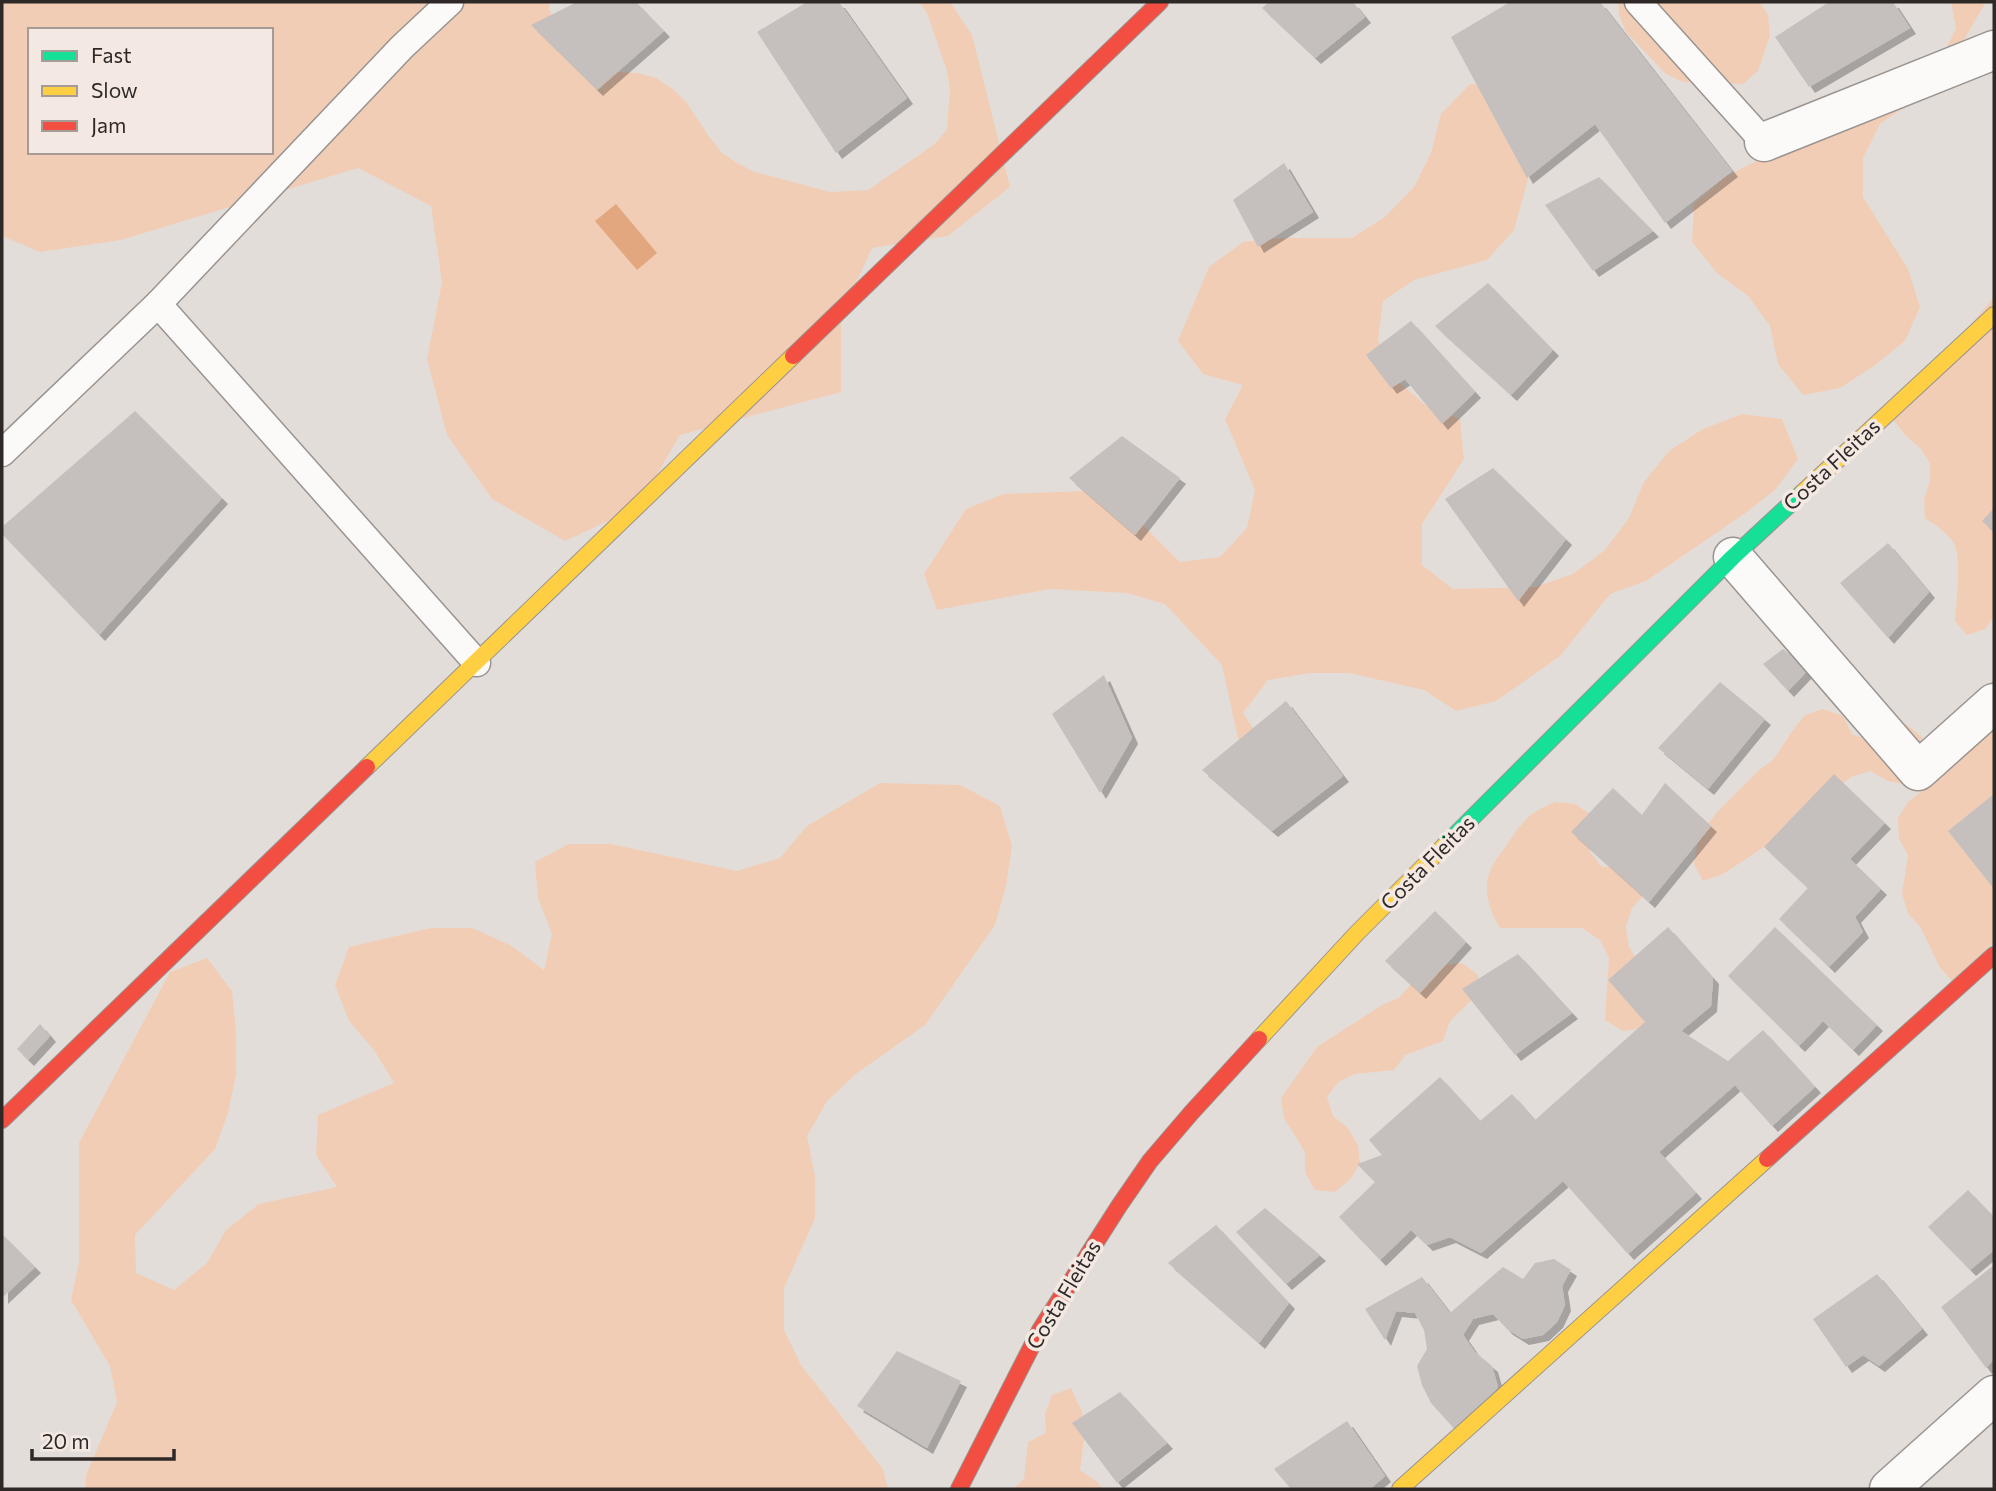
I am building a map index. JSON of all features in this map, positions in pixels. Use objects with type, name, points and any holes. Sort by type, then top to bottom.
[{"type":"street","points":[[2,1120],[1160,2]]},
{"type":"street","points":[[1764,142],[1994,50]]},
{"type":"street","name":"Costa Fleitas","points":[[959,1489],[1040,1330],[1150,1161],[1192,1112],[1357,933],[1733,557],[1994,315]]},
{"type":"street","points":[[1733,557],[1917,771],[1994,703]]},
{"type":"street","points":[[1400,1489],[1994,955]]},
{"type":"street","points":[[1889,1489],[1994,1395]]},
{"type":"lane","points":[[2,453],[158,304],[402,47],[450,2]]},
{"type":"lane","points":[[1638,2],[1764,142]]},
{"type":"lane","points":[[158,304],[477,663]]},
{"type":"shaded area","points":[[2,2],[550,2],[549,9],[557,27],[600,69],[638,73],[656,78],[673,89],[687,103],[722,153],[755,172],[830,192],[868,190],[935,144],[947,129],[950,90],[947,71],[927,13],[919,2],[950,2],[972,35],[1010,187],[948,236],[872,248],[841,316],[841,392],[680,435],[638,507],[565,541],[492,499],[447,435],[427,359],[442,282],[431,206],[358,168],[121,240],[40,252],[2,236]]},
{"type":"shaded area","points":[[1618,2],[1760,2],[1768,15],[1770,35],[1758,71],[1743,84],[1683,82],[1666,74],[1626,32],[1619,14]]},
{"type":"shaded area","points":[[1951,2],[1986,2],[1964,40],[1913,101],[1880,124],[1863,158],[1863,197],[1908,269],[1920,307],[1905,341],[1874,366],[1840,388],[1803,395],[1778,364],[1770,326],[1748,296],[1717,273],[1692,242],[1694,204],[1725,177],[1939,63],[1956,28]]},
{"type":"shaded area","points":[[1470,84],[1508,86],[1535,154],[1514,230],[1487,260],[1414,280],[1383,301],[1378,340],[1393,377],[1424,404],[1460,419],[1464,459],[1422,524],[1422,565],[1453,589],[1535,587],[1573,574],[1605,550],[1629,518],[1644,482],[1669,451],[1703,429],[1742,414],[1782,419],[1798,459],[1775,490],[1646,581],[1610,594],[1560,656],[1496,701],[1456,711],[1424,690],[1349,673],[1310,673],[1268,680],[1243,713],[1287,779],[1247,779],[1222,665],[1165,604],[1127,593],[1050,589],[937,610],[924,574],[966,509],[1004,494],[1087,491],[1123,505],[1180,562],[1220,557],[1247,528],[1255,490],[1225,419],[1243,385],[1203,374],[1178,341],[1209,267],[1243,242],[1282,238],[1352,238],[1385,217],[1414,187],[1431,153],[1441,114]]},
{"type":"shaded area","points":[[616,204],[657,253],[637,270],[595,221]]},
{"type":"shaded area","points":[[1994,297],[1994,616],[1985,629],[1967,635],[1955,621],[1958,560],[1954,544],[1949,536],[1925,518],[1924,499],[1930,481],[1930,463],[1892,418]]},
{"type":"shaded area","points":[[1994,680],[1994,802],[1978,809],[1994,838],[1994,942],[1952,981],[1939,966],[1921,928],[1908,913],[1902,894],[1908,855],[1899,839],[1898,818],[1908,802],[1940,777],[1961,722]]},
{"type":"shaded area","points":[[1823,709],[1843,716],[1852,734],[1870,741],[1888,730],[1906,724],[1922,737],[1924,774],[1908,785],[1888,781],[1870,771],[1851,777],[1835,790],[1825,807],[1723,874],[1703,881],[1694,864],[1697,845],[1705,828],[1717,812],[1758,771],[1773,760],[1805,715]]},
{"type":"shaded area","points":[[880,783],[960,785],[1000,806],[1012,846],[1006,886],[995,925],[925,1025],[857,1073],[827,1101],[807,1136],[815,1176],[815,1218],[784,1288],[784,1330],[801,1365],[883,1469],[888,1489],[85,1489],[86,1475],[117,1402],[110,1366],[71,1300],[79,1262],[79,1143],[170,972],[207,958],[232,991],[236,1031],[236,1075],[228,1113],[215,1149],[135,1235],[136,1273],[174,1290],[207,1263],[226,1230],[259,1204],[337,1187],[316,1155],[318,1115],[394,1083],[374,1050],[349,1021],[335,985],[349,947],[431,928],[472,928],[510,945],[544,970],[552,934],[538,898],[535,862],[569,844],[611,844],[737,871],[780,858],[807,826]]},
{"type":"shaded area","points":[[1556,802],[1575,804],[1590,814],[1590,852],[1602,867],[1623,867],[1658,879],[1632,908],[1626,927],[1629,947],[1649,979],[1659,1015],[1643,1028],[1623,1031],[1605,1020],[1609,958],[1600,940],[1582,928],[1500,928],[1490,908],[1487,886],[1494,864],[1528,818],[1539,809]]},
{"type":"shaded area","points":[[1462,963],[1478,975],[1478,994],[1450,1021],[1443,1041],[1405,1055],[1394,1070],[1355,1074],[1338,1082],[1327,1097],[1333,1116],[1348,1128],[1358,1145],[1360,1164],[1350,1179],[1335,1192],[1315,1190],[1305,1172],[1305,1152],[1284,1118],[1281,1098],[1317,1047],[1382,1005],[1400,997],[1411,984],[1444,965]]},
{"type":"shaded area","points":[[1071,1388],[1082,1412],[1085,1431],[1080,1470],[1103,1489],[1013,1489],[1024,1479],[1028,1442],[1046,1433],[1045,1414],[1052,1395]]},
{"type":"building","points":[[577,2],[636,2],[664,31],[597,90],[531,25]]},
{"type":"building","points":[[807,2],[839,2],[907,98],[836,153],[757,32]]},
{"type":"building","points":[[1269,2],[1353,2],[1365,17],[1315,58],[1262,8]]},
{"type":"building","points":[[1510,2],[1600,2],[1732,171],[1665,223],[1595,124],[1527,178],[1451,37]]},
{"type":"building","points":[[1829,2],[1893,2],[1910,28],[1809,87],[1775,37]]},
{"type":"building","points":[[1284,163],[1313,212],[1258,247],[1233,200]]},
{"type":"building","points":[[1599,177],[1653,231],[1593,271],[1545,205]]},
{"type":"building","points":[[1488,283],[1553,350],[1511,395],[1435,326]]},
{"type":"building","points":[[1411,321],[1475,392],[1442,424],[1405,379],[1391,388],[1366,355]]},
{"type":"building","points":[[135,411],[222,498],[99,635],[2,534],[2,527]]},
{"type":"building","points":[[1122,436],[1180,478],[1135,535],[1069,478]]},
{"type":"building","points":[[1493,468],[1566,539],[1518,601],[1445,499]]},
{"type":"building","points":[[1994,508],[1994,532],[1982,521]]},
{"type":"building","points":[[1888,543],[1929,592],[1888,638],[1840,583]]},
{"type":"building","points":[[1783,649],[1809,669],[1788,691],[1763,664]]},
{"type":"building","points":[[1104,675],[1132,738],[1100,793],[1052,714]]},
{"type":"building","points":[[1720,682],[1765,719],[1708,789],[1658,748]]},
{"type":"building","points":[[1286,701],[1343,776],[1272,831],[1202,770]]},
{"type":"building","points":[[1834,774],[1885,823],[1850,859],[1881,889],[1855,917],[1863,932],[1829,967],[1779,919],[1808,888],[1764,847]]},
{"type":"building","points":[[1665,783],[1711,826],[1649,902],[1571,832],[1613,788],[1642,815]]},
{"type":"building","points":[[1994,794],[1994,889],[1948,831]]},
{"type":"building","points":[[1435,911],[1466,942],[1420,993],[1385,961]]},
{"type":"building","points":[[1668,927],[1713,978],[1711,1006],[1681,1031],[1728,1061],[1763,1030],[1815,1087],[1772,1126],[1735,1085],[1659,1152],[1696,1193],[1628,1254],[1563,1181],[1481,1253],[1450,1237],[1427,1245],[1411,1230],[1380,1260],[1339,1217],[1375,1182],[1357,1164],[1382,1155],[1369,1140],[1440,1077],[1480,1121],[1512,1094],[1535,1120],[1645,1022],[1608,980]]},
{"type":"building","points":[[1775,927],[1877,1025],[1853,1050],[1823,1021],[1799,1046],[1728,976]]},
{"type":"building","points":[[1518,954],[1572,1013],[1515,1055],[1462,989]]},
{"type":"building","points":[[40,1024],[50,1036],[28,1060],[17,1049]]},
{"type":"building","points":[[1968,1190],[1994,1217],[1994,1250],[1970,1270],[1928,1227]]},
{"type":"building","points":[[1265,1208],[1320,1255],[1286,1284],[1236,1232]]},
{"type":"building","points":[[1216,1225],[1289,1303],[1259,1343],[1168,1263]]},
{"type":"building","points":[[2,1234],[35,1267],[2,1298]]},
{"type":"building","points":[[1554,1259],[1571,1270],[1562,1286],[1565,1305],[1557,1322],[1543,1335],[1523,1339],[1507,1329],[1493,1314],[1473,1319],[1463,1335],[1475,1352],[1492,1366],[1498,1387],[1458,1433],[1431,1403],[1422,1385],[1417,1366],[1427,1349],[1424,1330],[1415,1313],[1396,1311],[1385,1340],[1365,1309],[1422,1277],[1450,1313],[1503,1267],[1523,1279],[1535,1263]]},
{"type":"building","points":[[1994,1265],[1994,1359],[1986,1368],[1941,1307]]},
{"type":"building","points":[[1877,1274],[1922,1329],[1879,1366],[1863,1355],[1846,1367],[1813,1319]]},
{"type":"building","points":[[897,1351],[961,1381],[927,1448],[857,1406]]},
{"type":"building","points":[[1120,1392],[1167,1443],[1117,1483],[1072,1423]]},
{"type":"building","points":[[1347,1421],[1385,1476],[1370,1489],[1291,1489],[1274,1469]]},
{"type":"traffic: fast","points":[[1444,846],[1733,557],[1802,493]]},
{"type":"traffic: slow","points":[[1802,493],[1994,315]]},
{"type":"traffic: slow","points":[[367,767],[793,356]]},
{"type":"traffic: slow","points":[[1259,1039],[1357,933],[1444,846]]},
{"type":"traffic: slow","points":[[1400,1489],[1767,1159]]},
{"type":"traffic: jam","points":[[793,356],[1160,2]]},
{"type":"traffic: jam","points":[[2,1120],[367,767]]},
{"type":"traffic: jam","points":[[1767,1159],[1994,955]]},
{"type":"traffic: jam","points":[[959,1489],[1040,1330],[1119,1206],[1150,1161],[1259,1039]]}]
